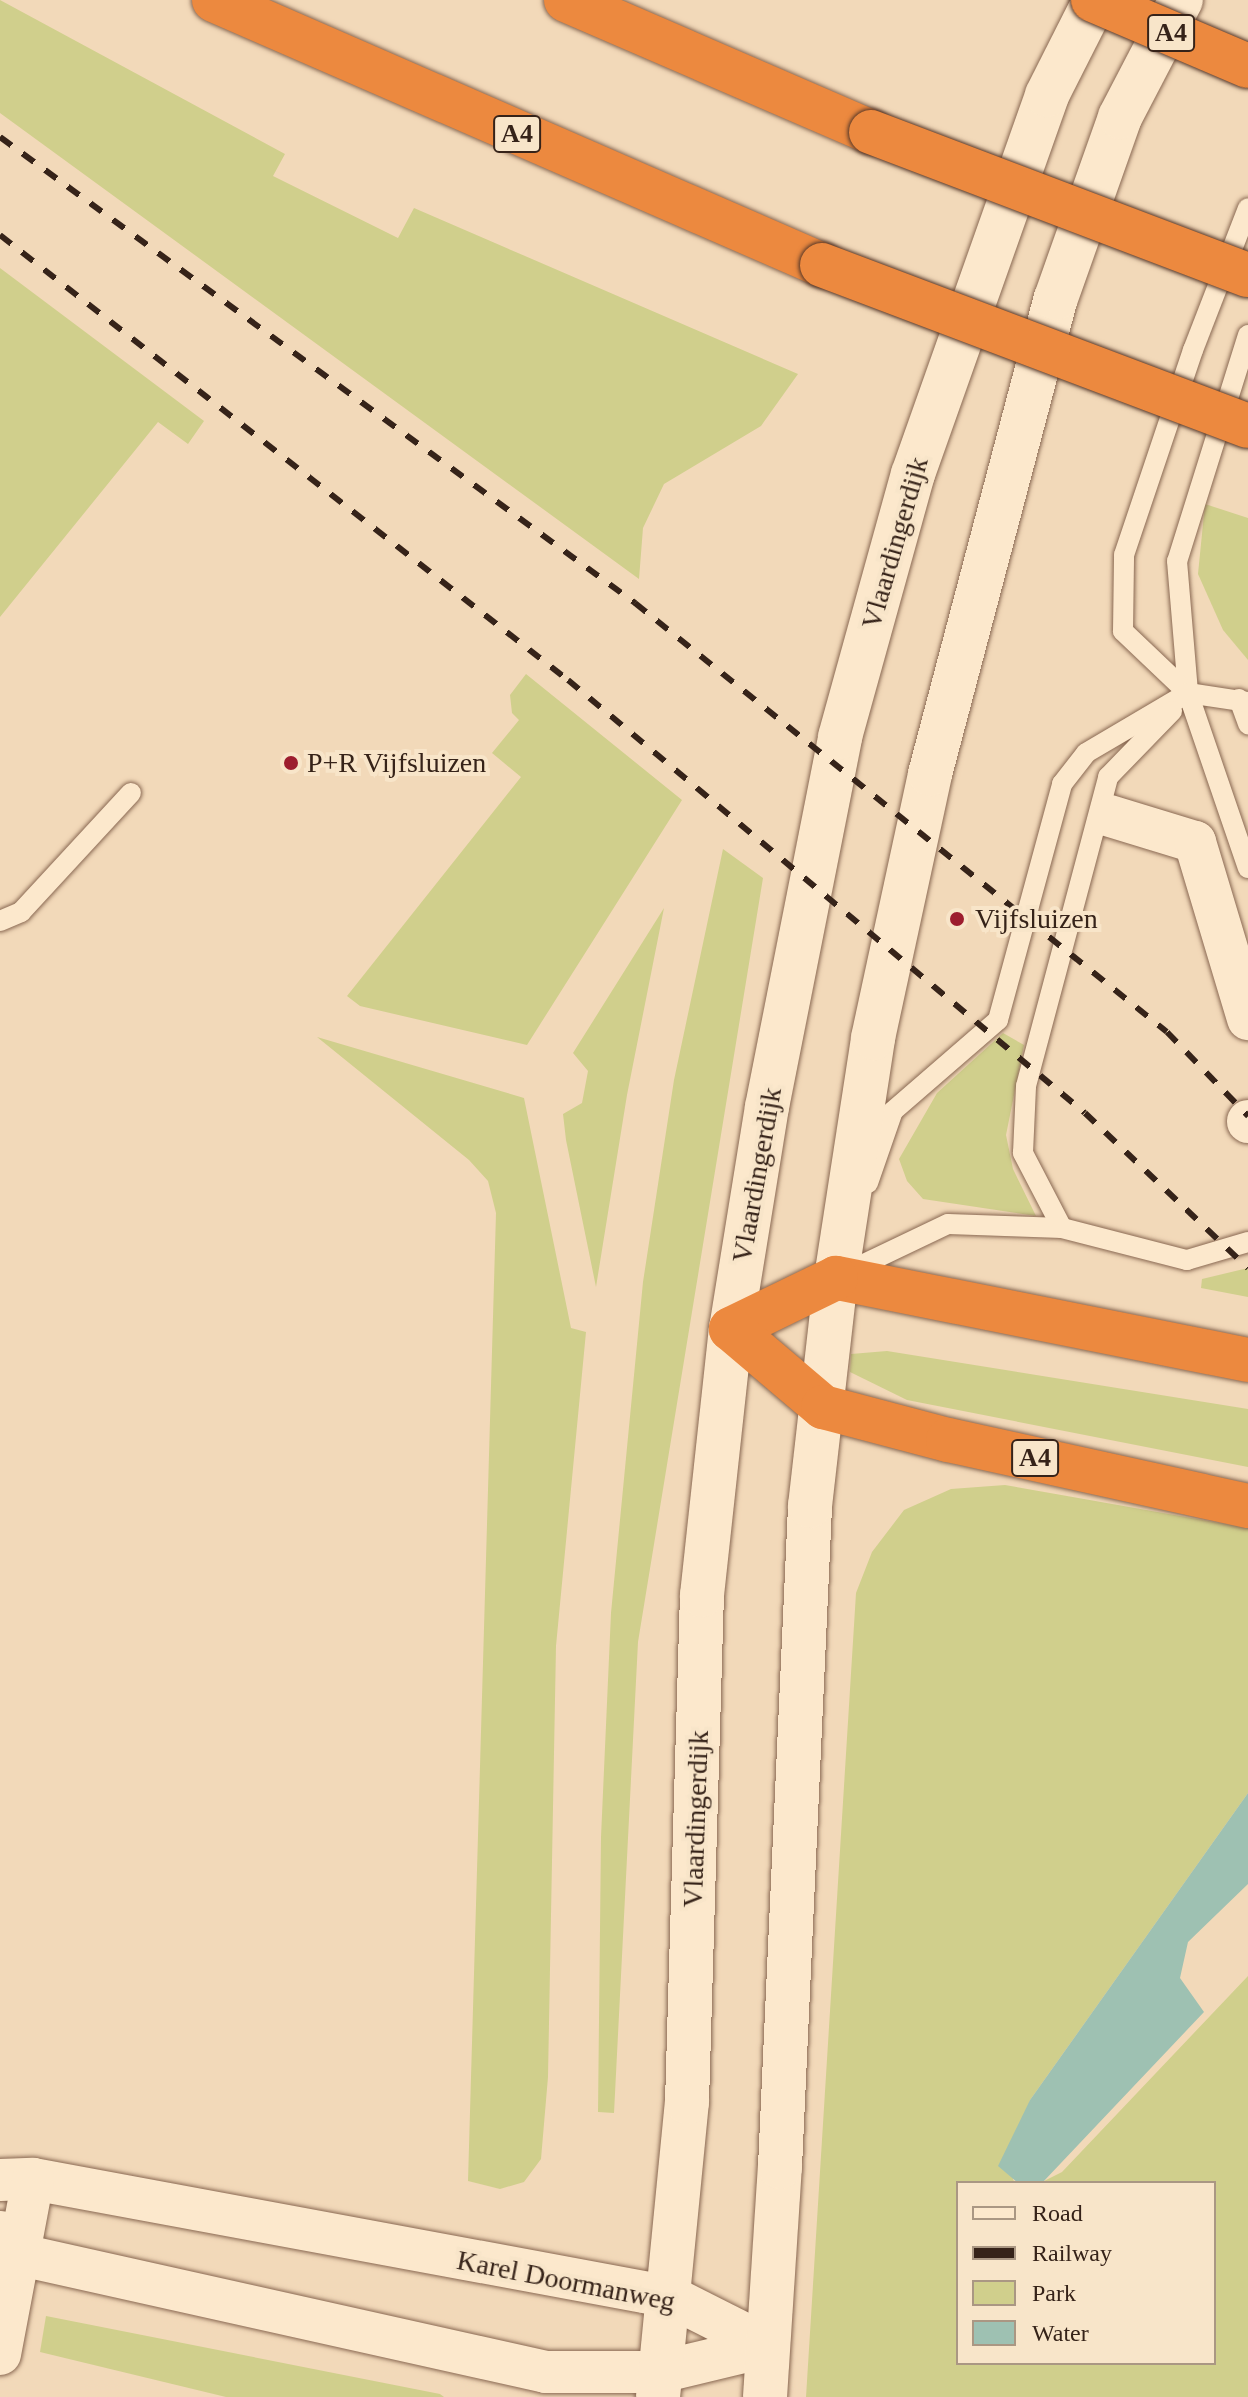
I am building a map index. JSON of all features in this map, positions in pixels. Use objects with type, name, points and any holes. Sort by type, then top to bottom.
[{"type":"highway","name":"A4","points":[[214,0],[822,265],[1248,426]]},
{"type":"highway","points":[[566,0],[871,132],[1248,275]]},
{"type":"highway","name":"A4","points":[[1094,0],[1248,66]]},
{"type":"highway","points":[[823,1407],[731,1329],[836,1278],[1248,1360]]},
{"type":"highway","name":"A4","points":[[823,1407],[948,1440],[1248,1506]]},
{"type":"main road","name":"Vlaardingerdijk","points":[[659,2385],[671,2297],[687,2102],[702,1595],[731,1329],[767,1107],[840,737],[913,474],[1047,95],[1094,0]]},
{"type":"main road","points":[[765,2397],[804,1588],[836,1278],[873,1038],[902,891],[988,539],[1056,298],[1120,117],[1181,0]]},
{"type":"street","points":[[1110,816],[1195,842],[1248,1019]]},
{"type":"street","points":[[0,2354],[16,2179]]},
{"type":"street","name":"Karel Doormanweg","points":[[16,2179],[671,2297],[768,2346]]},
{"type":"street","points":[[11,2244],[546,2372],[659,2385],[768,2346]]},
{"type":"lane","points":[[1248,208],[1193,350],[1124,555],[1123,631],[1188,693],[1244,701],[1248,724]]},
{"type":"lane","points":[[1248,335],[1177,561],[1188,693],[1248,868]]},
{"type":"lane","points":[[836,1278],[893,1111],[998,1020],[1062,784],[1086,753],[1188,693]]},
{"type":"lane","points":[[1062,1228],[1023,1153],[1026,1086],[1108,777],[1188,693]]},
{"type":"lane","points":[[0,921],[21,912],[131,793]]},
{"type":"lane","points":[[836,1278],[948,1224],[1062,1228],[1187,1260],[1248,1242]]},
{"type":"green space","points":[[0,0],[285,154],[273,176],[398,238],[414,208],[798,374],[761,426],[664,484],[643,528],[639,579],[0,113]]},
{"type":"green space","points":[[0,268],[204,421],[188,444],[158,422],[0,617]]},
{"type":"green space","points":[[1205,504],[1248,518],[1248,660],[1223,630],[1198,574]]},
{"type":"green space","points":[[526,674],[682,800],[527,1045],[360,1006],[347,996],[521,777],[492,753],[519,720],[512,713],[510,695]]},
{"type":"green space","points":[[723,849],[763,878],[638,1642],[614,2113],[598,2112],[601,1837],[611,1613],[643,1282],[674,1080]]},
{"type":"green space","points":[[664,908],[627,1095],[596,1287],[563,1114],[582,1103],[588,1071],[573,1053]]},
{"type":"green space","points":[[1003,1033],[1024,1045],[1006,1135],[1013,1169],[1036,1216],[923,1199],[907,1181],[899,1159],[937,1093]]},
{"type":"green space","points":[[317,1037],[524,1098],[571,1328],[586,1332],[556,1646],[548,2077],[541,2159],[524,2182],[500,2189],[468,2181],[496,1213],[488,1181],[469,1160]]},
{"type":"green space","points":[[1248,1268],[1248,1297],[1201,1288],[1202,1279]]},
{"type":"green space","points":[[887,1351],[1248,1409],[1248,1467],[907,1400],[850,1372],[851,1354]]},
{"type":"green space","points":[[1005,1485],[1248,1528],[1248,1793],[1030,2100],[1015,2181],[956,2181],[956,2365],[1216,2365],[1216,2181],[1044,2181],[1062,2172],[1248,1976],[1248,2397],[806,2397],[856,1593],[872,1552],[904,1510],[951,1489]]},
{"type":"green space","points":[[46,2316],[444,2397],[226,2397],[40,2352]]},
{"type":"water","points":[[1248,1793],[1248,1884],[1188,1942],[1180,1978],[1204,2012],[1044,2181],[1016,2181],[998,2166],[1030,2100]]},
{"type":"railway","points":[[0,137],[635,603],[1167,1032],[1248,1116]]},
{"type":"railway","points":[[0,235],[568,680],[1085,1113],[1248,1268]]},
{"type":"place","name":"P+R Vijfsluizen","points":[[291,763]]},
{"type":"place","name":"Vijfsluizen","points":[[957,919]]}]
